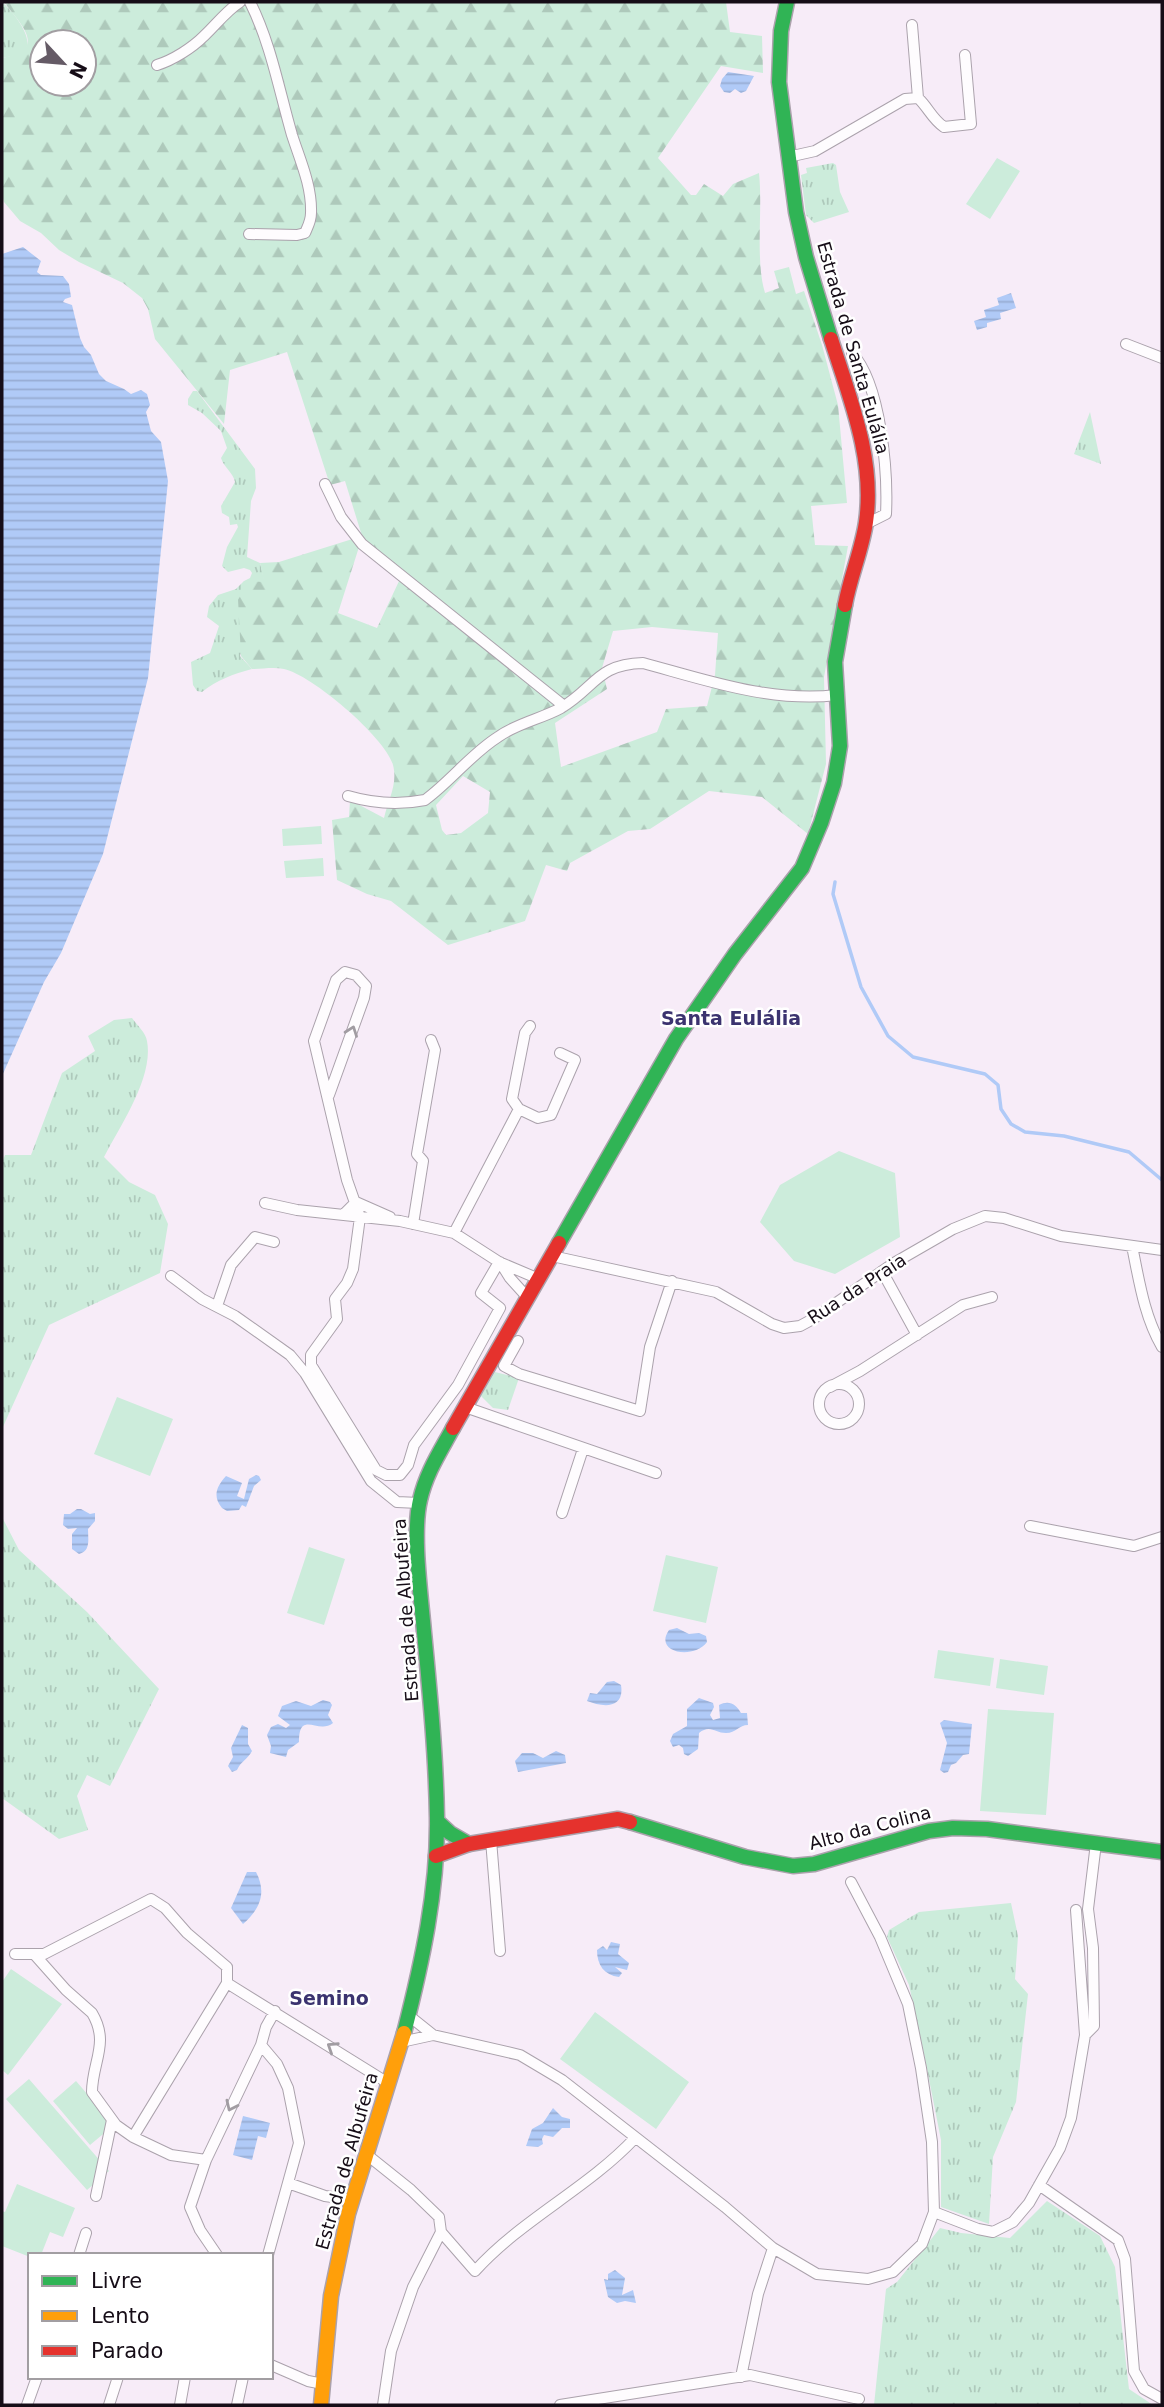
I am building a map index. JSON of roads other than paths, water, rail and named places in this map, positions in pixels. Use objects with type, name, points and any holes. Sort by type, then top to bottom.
[{"type":"street","points":[[157,65],[202,38],[240,2]]},
{"type":"street","points":[[249,234],[297,236],[305,233],[311,210],[307,180],[279,83],[250,2]]},
{"type":"street","name":"Estrada de Santa Eulália","points":[[787,2],[779,58],[796,212],[806,257],[851,400],[869,485],[866,524],[840,628],[835,662],[840,746]]},
{"type":"street","points":[[912,25],[918,97],[928,107],[935,121],[944,127],[971,124],[965,55]]},
{"type":"street","points":[[788,157],[816,151],[905,99],[918,97]]},
{"type":"street","points":[[1126,344],[1162,358]]},
{"type":"street","points":[[852,353],[861,363],[875,406],[888,482],[886,514],[866,524]]},
{"type":"street","points":[[325,484],[341,517],[362,544],[564,706]]},
{"type":"street","points":[[348,796],[411,803],[425,800],[496,738],[514,727],[564,706],[601,674],[625,664],[643,663],[771,695],[807,699],[837,695]]},
{"type":"street","name":"Estrada de Albufeira","points":[[321,2405],[331,2296],[352,2200],[408,2015],[427,1932],[436,1856],[433,1723],[420,1590],[418,1529],[419,1503],[426,1476],[676,1039],[735,954],[802,868],[825,812],[834,783],[840,746]]},
{"type":"street","points":[[329,1096],[366,986],[356,975],[345,972],[336,980],[314,1041],[347,1180],[360,1217],[353,1269],[335,1299],[337,1319],[311,1355],[311,1365],[376,1471],[386,1475],[400,1475],[408,1465],[414,1445],[458,1385],[500,1308],[481,1293],[499,1262]]},
{"type":"street","points":[[530,1026],[525,1033],[512,1099],[519,1109],[538,1118],[551,1115],[575,1060],[560,1053]]},
{"type":"street","points":[[413,1224],[423,1161],[417,1154],[435,1050],[431,1040]]},
{"type":"street","points":[[454,1233],[519,1109]]},
{"type":"street","points":[[356,1202],[400,1221]]},
{"type":"street","points":[[343,1215],[356,1202]]},
{"type":"street","points":[[265,1203],[297,1210],[400,1221],[454,1233],[499,1262],[539,1279]]},
{"type":"street","name":"Rua da Praia","points":[[552,1256],[716,1292],[784,1328],[813,1319],[882,1271],[953,1229],[985,1216],[1003,1218],[1061,1236],[1162,1250]]},
{"type":"street","points":[[217,1306],[231,1265],[255,1237],[274,1242]]},
{"type":"street","points":[[1132,1246],[1153,1331],[1162,1347]]},
{"type":"street","points":[[499,1262],[528,1298]]},
{"type":"street","points":[[882,1271],[916,1335]]},
{"type":"street","points":[[171,1276],[290,1355],[305,1373],[371,1481],[397,1502],[419,1503]]},
{"type":"street","points":[[518,1342],[504,1366],[519,1374],[640,1411],[650,1347],[672,1281]]},
{"type":"street","points":[[860,1371],[854,1382],[859,1406],[857,1413],[851,1420],[838,1424],[825,1418],[820,1409],[822,1395],[830,1387],[860,1371],[963,1305],[992,1297]]},
{"type":"street","points":[[830,1387],[843,1385],[855,1392]]},
{"type":"street","points":[[465,1407],[656,1473]]},
{"type":"street","points":[[562,1513],[583,1449]]},
{"type":"street","points":[[1030,1527],[1134,1546],[1162,1537]]},
{"type":"street","name":"Alto da Colina","points":[[436,1856],[469,1844],[618,1819],[754,1859],[793,1866],[814,1864],[929,1831],[953,1828],[987,1829],[1162,1852]]},
{"type":"street","points":[[437,1821],[450,1833],[469,1844]]},
{"type":"street","points":[[491,1840],[500,1951]]},
{"type":"street","points":[[1085,2035],[1094,2026],[1093,1948],[1088,1909],[1096,1843]]},
{"type":"street","points":[[401,2042],[433,2035],[520,2055],[562,2080],[773,2248],[817,2274],[868,2279],[893,2272],[922,2244],[934,2212],[932,2142],[908,2004],[880,1937],[850,1882]]},
{"type":"street","points":[[15,1954],[44,1954],[151,1899],[227,1968],[227,1983],[133,2137]]},
{"type":"street","points":[[934,2212],[993,2232],[1013,2222],[1029,2203],[1060,2148],[1071,2118],[1085,2035],[1076,1910]]},
{"type":"street","points":[[34,1954],[48,1972],[92,2013],[96,2020],[101,2039],[92,2092],[112,2120],[133,2137],[171,2155],[206,2160]]},
{"type":"street","points":[[227,1983],[388,2083]]},
{"type":"street","points":[[215,2253],[190,2207],[206,2160],[275,2011]]},
{"type":"street","points":[[408,2015],[433,2035]]},
{"type":"street","points":[[261,2045],[277,2064],[288,2088],[299,2143],[269,2253]]},
{"type":"street","points":[[96,2196],[112,2120]]},
{"type":"street","points":[[440,2232],[475,2272],[496,2248],[616,2158],[635,2138]]},
{"type":"street","points":[[366,2154],[411,2190],[439,2217],[440,2232],[413,2287],[391,2351],[383,2405]]},
{"type":"street","points":[[288,2183],[325,2196],[352,2200]]},
{"type":"street","points":[[1039,2185],[1118,2240],[1125,2259],[1134,2371],[1144,2389],[1162,2399]]},
{"type":"street","points":[[80,2253],[86,2233]]},
{"type":"street","points":[[741,2377],[758,2294],[773,2248]]},
{"type":"street","points":[[273,2366],[308,2381],[323,2384]]},
{"type":"street","points":[[560,2405],[750,2375],[859,2399]]},
{"type":"street","points":[[27,2405],[36,2379]]},
{"type":"street","points":[[109,2405],[117,2379]]},
{"type":"street","points":[[180,2405],[185,2379]]},
{"type":"street","points":[[237,2405],[243,2379]]},
{"type":"water","points":[[728,72],[754,76],[746,91],[741,93],[735,89],[730,93],[724,92],[720,86]]},
{"type":"water","points":[[23,247],[41,261],[37,272],[41,275],[63,276],[69,284],[71,297],[63,302],[72,305],[80,338],[99,374],[106,381],[131,394],[141,390],[147,394],[150,405],[146,412],[151,431],[161,442],[168,481],[148,678],[103,854],[61,953],[44,982],[2,1076],[2,254]]},
{"type":"water","points":[[1011,293],[1016,308],[1000,313],[1001,319],[987,323],[987,327],[977,330],[974,321],[986,317],[984,310],[999,305],[997,298]]},
{"type":"water","points":[[256,1475],[261,1480],[254,1486],[246,1507],[242,1505],[239,1510],[227,1511],[222,1508],[217,1499],[217,1491],[226,1476],[242,1483],[237,1496],[244,1499],[249,1479]]},
{"type":"water","points":[[77,1509],[95,1513],[95,1521],[88,1529],[87,1547],[79,1554],[72,1549],[72,1534],[77,1528],[68,1529],[63,1525],[64,1514],[70,1514]]},
{"type":"water","points":[[677,1628],[689,1634],[699,1633],[706,1636],[707,1642],[693,1651],[671,1649],[666,1644],[666,1638],[669,1630]]},
{"type":"water","points":[[614,1681],[621,1685],[621,1693],[616,1703],[599,1705],[587,1701],[590,1693],[597,1694],[607,1682]]},
{"type":"water","points":[[699,1698],[713,1703],[710,1715],[713,1720],[720,1718],[719,1705],[729,1703],[741,1713],[747,1713],[748,1725],[729,1733],[703,1730],[699,1733],[698,1749],[688,1756],[684,1754],[683,1748],[679,1745],[673,1747],[670,1741],[673,1734],[687,1726],[687,1709]]},
{"type":"water","points":[[323,1700],[332,1705],[328,1715],[333,1723],[327,1726],[302,1727],[299,1742],[288,1750],[286,1757],[270,1753],[271,1746],[267,1735],[271,1727],[278,1724],[286,1728],[290,1725],[278,1716],[282,1706],[296,1701],[311,1706]]},
{"type":"water","points":[[944,1720],[972,1724],[969,1754],[963,1755],[944,1773],[940,1770],[947,1743],[940,1723]]},
{"type":"water","points":[[242,1725],[248,1728],[248,1744],[252,1751],[237,1770],[232,1772],[228,1766],[233,1757],[231,1748]]},
{"type":"water","points":[[556,1751],[565,1755],[566,1763],[518,1772],[515,1761],[522,1753],[533,1753],[543,1758]]},
{"type":"water","points":[[247,1872],[256,1872],[261,1894],[254,1912],[243,1924],[231,1908]]},
{"type":"water","points":[[611,1942],[620,1944],[618,1954],[629,1963],[627,1970],[615,1967],[622,1973],[619,1977],[605,1972],[598,1960],[597,1950],[603,1946],[607,1950]]},
{"type":"water","points":[[553,2108],[562,2117],[570,2119],[570,2128],[562,2128],[553,2137],[544,2135],[543,2144],[538,2147],[526,2146],[532,2129],[543,2123]]},
{"type":"water","points":[[243,2116],[270,2123],[266,2138],[258,2136],[252,2160],[233,2155]]},
{"type":"water","points":[[615,2270],[625,2278],[622,2295],[633,2290],[636,2303],[617,2303],[608,2297],[604,2279],[608,2280],[608,2274]]},
{"type":"waterway","points":[[835,882],[833,894],[861,987],[888,1036],[913,1057],[985,1074],[998,1085],[1001,1109],[1011,1124],[1025,1132],[1064,1136],[1129,1152],[1162,1180]]},
{"type":"district","name":"Santa Eulália","points":[[731,1018]]},
{"type":"district","name":"Semino","points":[[329,1998]]}]
